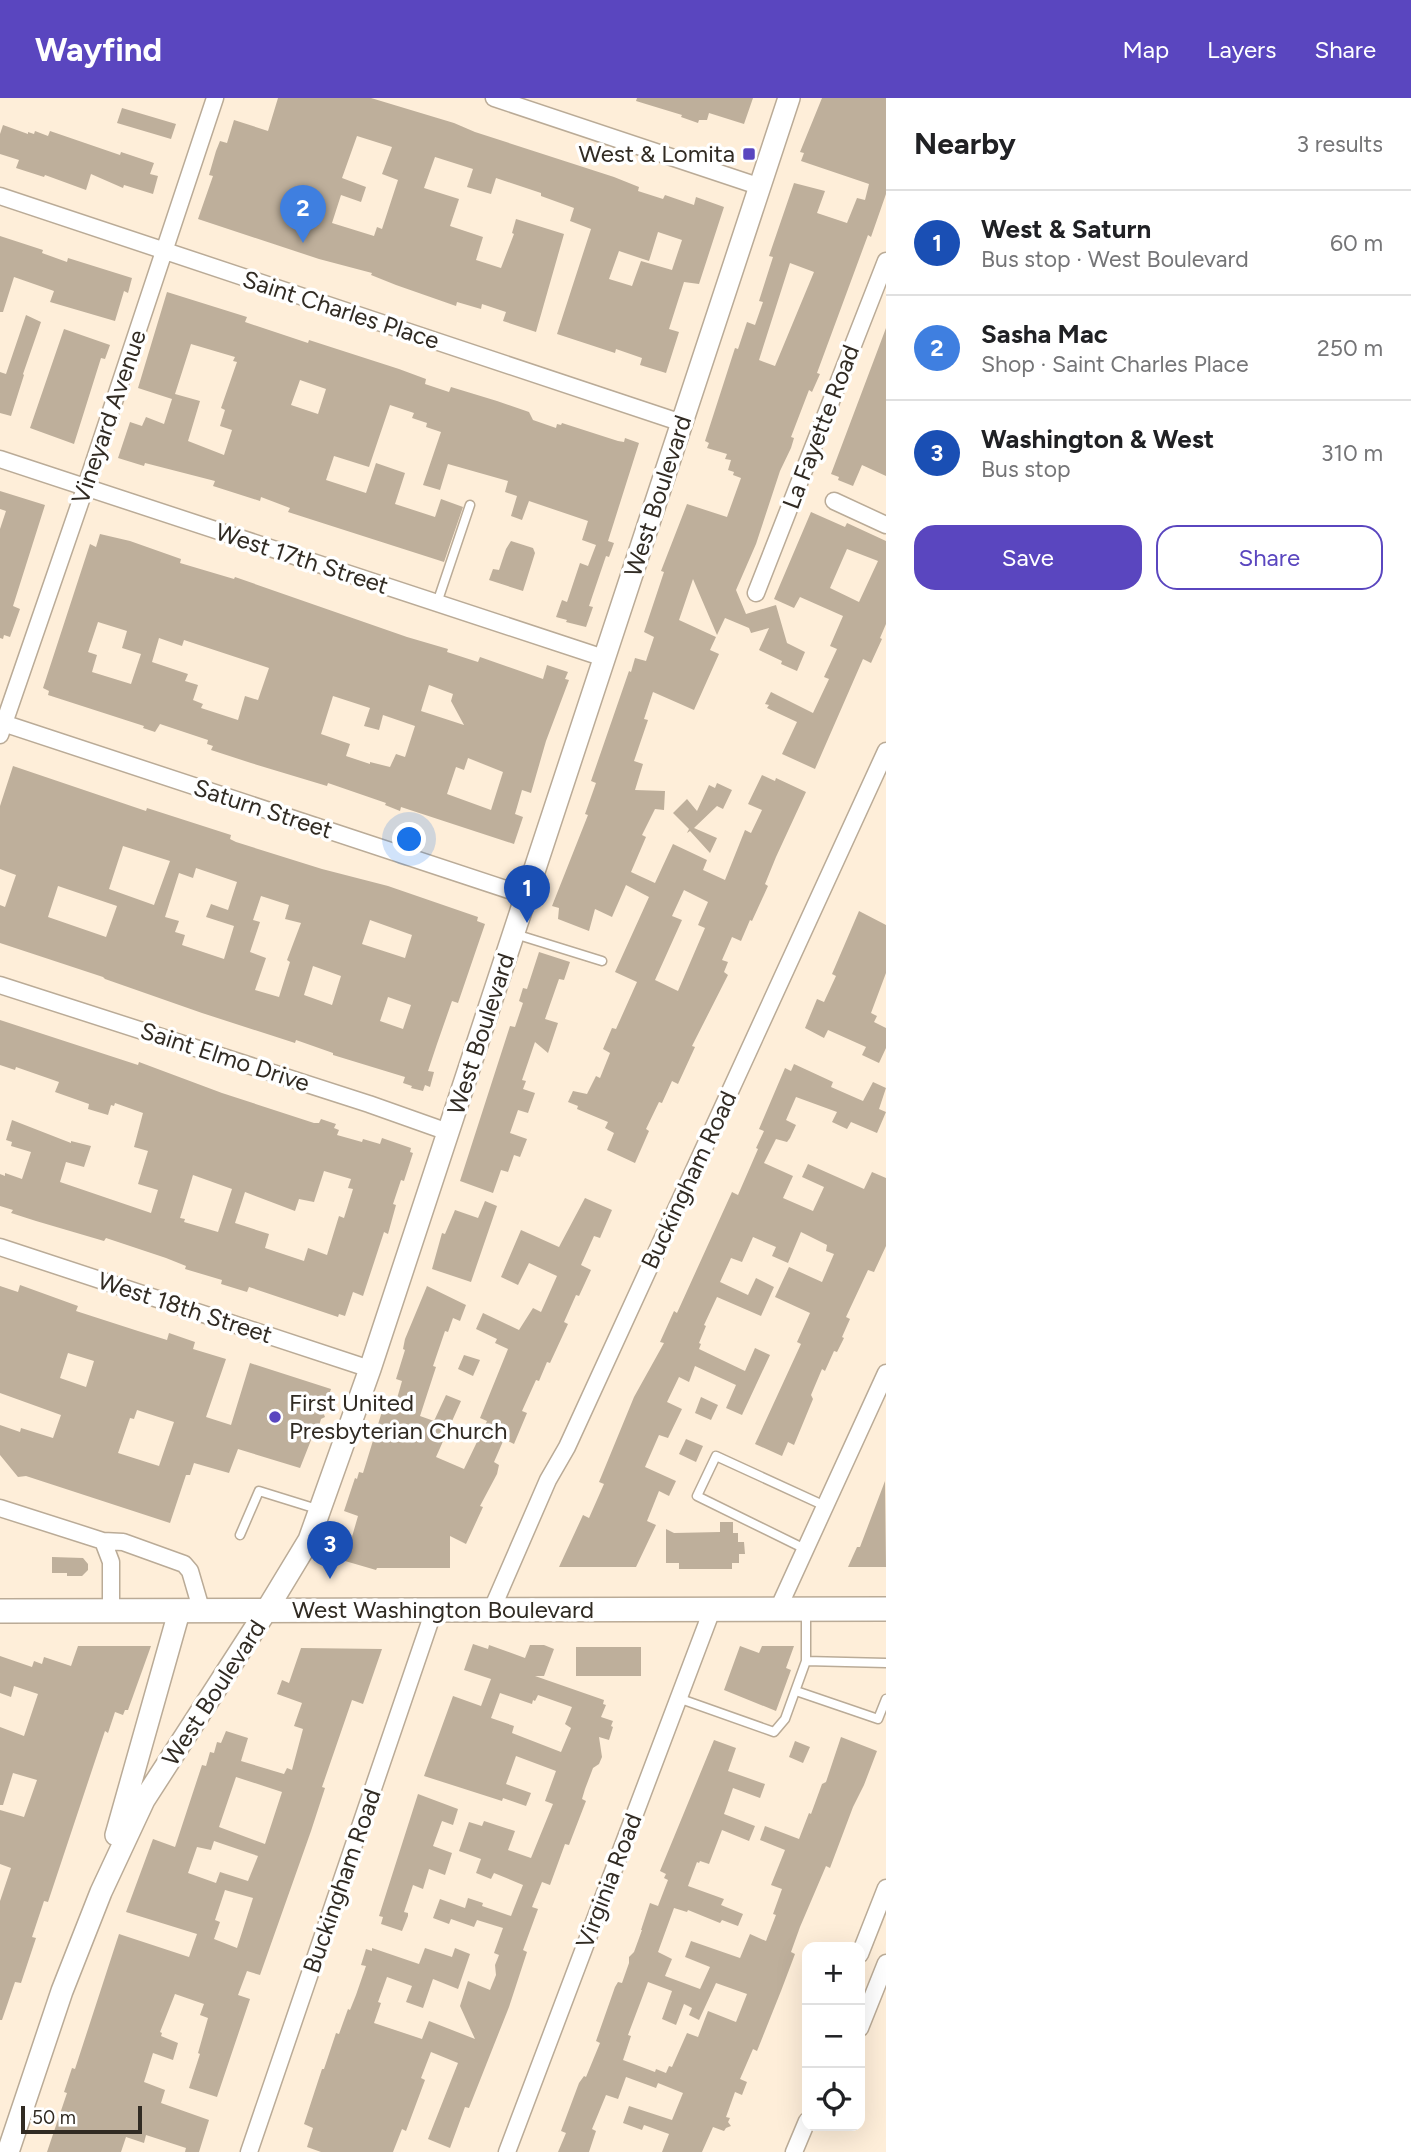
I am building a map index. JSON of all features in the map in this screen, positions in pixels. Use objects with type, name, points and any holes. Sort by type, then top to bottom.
[{"type":"main road","name":"West Washington Boulevard","points":[[0,1611],[886,1609]]},
{"type":"street","name":"Vineyard Avenue","points":[[1,727],[86,487],[215,98]]},
{"type":"street","points":[[494,98],[761,187]]},
{"type":"street","name":"West Boulevard","points":[[9,2152],[62,1992],[101,1892],[144,1800],[309,1540],[370,1369],[789,98]]},
{"type":"street","name":"Saint Charles Place","points":[[0,196],[682,423]]},
{"type":"street","name":"La Fayette Road","points":[[756,593],[886,261]]},
{"type":"street","name":"West 17th Street","points":[[0,459],[604,658]]},
{"type":"street","points":[[834,501],[886,525]]},
{"type":"street","name":"Saturn Street","points":[[1,727],[527,897]]},
{"type":"street","name":"Buckingham Road","points":[[492,1609],[548,1480],[578,1422],[886,751]]},
{"type":"street","name":"Saint Elmo Drive","points":[[0,985],[448,1132]]},
{"type":"street","name":"West 18th Street","points":[[0,1247],[370,1369]]},
{"type":"street","points":[[778,1609],[886,1373]]},
{"type":"street","points":[[0,1508],[103,1541],[123,1542],[184,1564],[190,1571],[202,1612]]},
{"type":"street","points":[[103,1541],[111,1562],[111,1612]]},
{"type":"street","name":"Buckingham Road","points":[[248,2152],[434,1610]]},
{"type":"street","name":"Virginia Road","points":[[507,2152],[712,1610]]},
{"type":"street","name":"West Boulevard","points":[[101,1892],[179,1612]]},
{"type":"street","points":[[865,1946],[879,1924],[886,1888]]},
{"type":"street","points":[[865,1953],[886,1961],[865,2015]]},
{"type":"street","points":[[794,2152],[803,2131]]},
{"type":"lane","points":[[437,603],[470,505]]},
{"type":"lane","points":[[514,934],[602,961]]},
{"type":"lane","points":[[806,1549],[697,1496],[716,1456],[825,1506]]},
{"type":"lane","points":[[240,1535],[259,1491],[320,1509]]},
{"type":"lane","points":[[678,1698],[774,1731],[785,1719],[806,1661],[806,1609]]},
{"type":"lane","points":[[806,1661],[886,1663]]},
{"type":"lane","points":[[796,1691],[878,1719],[886,1699]]},
{"type":"building","points":[[278,98],[371,98],[614,177],[639,187],[638,191],[663,199],[665,195],[694,205],[696,197],[724,207],[699,284],[684,282],[669,329],[679,332],[666,373],[640,365],[642,358],[616,349],[615,353],[557,334],[591,229],[570,221],[574,208],[541,196],[541,193],[496,178],[491,194],[467,187],[473,169],[435,157],[424,188],[459,199],[450,226],[483,237],[476,260],[501,268],[514,234],[512,233],[516,219],[564,234],[536,332],[503,321],[506,312],[482,304],[481,309],[457,302],[456,306],[396,285],[371,275],[372,273],[319,259],[198,219],[213,176],[209,175],[216,151],[220,141],[227,143],[234,120],[268,131]],"holes":[[[357,136],[392,147],[382,174],[398,180],[382,229],[377,227],[374,236],[332,223],[341,195],[361,202],[366,187],[342,178]],[[658,232],[682,240],[672,270],[641,261],[632,286],[609,279],[619,251],[649,261]]]},
{"type":"building","points":[[637,98],[753,98],[744,124],[709,113],[707,120],[699,120],[698,123],[681,117],[682,115],[636,101]]},
{"type":"building","points":[[822,98],[886,98],[886,194],[817,373],[820,374],[812,392],[809,390],[791,437],[794,438],[791,448],[736,590],[746,614],[776,605],[787,643],[805,652],[797,671],[759,650],[769,628],[751,633],[749,628],[725,618],[717,635],[693,579],[679,620],[716,637],[710,650],[719,654],[694,710],[653,692],[644,719],[648,720],[634,761],[643,764],[635,790],[665,791],[664,810],[655,809],[642,835],[646,837],[631,872],[655,883],[673,844],[707,860],[703,870],[725,880],[745,830],[751,833],[762,810],[748,804],[762,775],[775,781],[776,778],[806,792],[776,857],[765,884],[768,886],[752,921],[750,920],[741,941],[732,937],[722,960],[728,962],[724,972],[728,975],[692,1046],[695,1047],[678,1084],[672,1081],[662,1103],[659,1102],[646,1129],[649,1131],[635,1163],[607,1150],[614,1133],[605,1128],[608,1122],[577,1109],[578,1106],[568,1102],[573,1091],[587,1094],[596,1076],[600,1078],[610,1053],[603,1049],[612,1028],[616,1029],[637,982],[615,972],[649,897],[626,885],[612,917],[595,909],[589,931],[558,919],[559,908],[552,906],[588,815],[585,814],[596,783],[591,781],[629,671],[631,672],[635,658],[646,661],[654,637],[644,632],[664,572],[661,571],[687,504],[727,517],[741,478],[728,470],[731,460],[725,459],[727,454],[707,448],[709,443],[705,441],[735,348],[738,349],[747,322],[755,325],[763,302],[759,301],[773,257],[769,256],[794,183],[825,191],[817,213],[847,223],[857,198],[865,200],[869,184],[801,161],[804,153],[800,152]],"holes":[[[790,263],[814,272],[775,366],[759,360]],[[684,890],[708,902],[698,925],[705,928],[678,991],[655,980],[682,920],[672,916]]]},
{"type":"building","points":[[122,108],[176,124],[171,139],[117,123]]},
{"type":"building","points":[[3,125],[28,134],[34,134],[35,131],[48,136],[50,131],[120,155],[121,152],[154,163],[150,174],[158,176],[153,194],[124,185],[123,188],[91,174],[86,190],[16,168],[19,160],[0,154]]},
{"type":"building","points":[[0,236],[43,250],[42,253],[67,262],[68,258],[132,278],[128,293],[124,291],[115,321],[50,302],[54,291],[14,277],[3,312],[0,312]]},
{"type":"building","points":[[167,292],[247,317],[245,322],[308,343],[309,340],[399,369],[426,379],[425,384],[449,392],[451,387],[529,412],[533,420],[556,428],[557,424],[562,423],[618,441],[624,442],[625,438],[639,443],[608,541],[614,543],[609,557],[606,556],[589,606],[593,607],[586,627],[556,617],[562,600],[567,602],[580,563],[588,566],[596,545],[582,540],[588,521],[529,501],[522,520],[511,516],[517,496],[505,492],[508,481],[448,464],[440,490],[423,485],[441,432],[412,418],[414,413],[390,405],[369,467],[334,456],[326,480],[366,493],[376,463],[405,473],[395,504],[435,517],[441,499],[463,507],[444,562],[288,512],[290,508],[261,497],[260,501],[213,486],[215,481],[118,458],[130,422],[142,426],[146,417],[164,424],[172,399],[138,388]],"holes":[[[191,344],[235,357],[233,361],[237,362],[221,408],[225,410],[220,426],[232,430],[224,455],[188,441],[200,401],[175,394]],[[300,380],[326,389],[318,414],[291,405]]]},
{"type":"building","points":[[26,315],[41,322],[11,416],[0,413],[0,372],[6,374]]},
{"type":"building","points":[[886,328],[886,476],[862,465],[853,486],[831,474]]},
{"type":"building","points":[[64,329],[110,345],[105,359],[101,358],[74,444],[30,428]]},
{"type":"building","points":[[0,491],[45,505],[13,606],[20,609],[10,637],[4,635],[3,639],[0,638],[0,529],[6,511],[0,509]]},
{"type":"building","points":[[811,512],[845,527],[847,523],[886,541],[886,624],[880,638],[882,639],[871,663],[863,659],[815,769],[782,754],[797,722],[767,708],[769,705],[765,704],[771,692],[813,713],[829,679],[824,677],[837,649],[830,646],[843,616],[800,597],[794,608],[774,599]],"holes":[[[847,549],[878,561],[859,602],[830,588]]]},
{"type":"building","points":[[100,534],[130,541],[181,559],[180,563],[234,579],[235,577],[448,649],[447,652],[478,662],[480,657],[543,679],[547,665],[568,672],[565,679],[569,680],[546,741],[531,793],[522,790],[515,814],[523,817],[514,844],[401,807],[400,811],[385,805],[386,803],[328,783],[327,786],[211,750],[213,746],[207,744],[208,740],[160,724],[155,732],[48,695],[49,691],[43,688],[90,544],[96,547]],"holes":[[[98,622],[127,631],[122,648],[141,654],[131,684],[92,672],[97,655],[88,652]],[[159,638],[182,646],[184,640],[269,668],[258,700],[245,696],[238,720],[201,708],[203,704],[193,700],[198,685],[185,681],[188,674],[152,662]],[[429,685],[453,694],[451,701],[464,725],[421,711]],[[333,696],[370,708],[364,726],[379,730],[383,715],[415,726],[405,757],[396,754],[390,767],[346,756],[350,744],[321,734]],[[468,758],[503,772],[491,810],[447,794],[456,767],[464,770]]]},
{"type":"building","points":[[511,541],[533,548],[535,553],[523,591],[489,580],[493,569],[499,570]]},
{"type":"building","points":[[13,766],[146,811],[147,808],[231,835],[230,839],[236,842],[388,886],[478,917],[477,921],[485,924],[458,1003],[452,1001],[437,1044],[428,1071],[434,1072],[430,1087],[425,1085],[423,1091],[411,1088],[412,1086],[403,1083],[405,1077],[333,1055],[296,1040],[295,1043],[202,1013],[0,943],[0,905],[5,907],[16,875],[0,869],[0,806]],"holes":[[[123,846],[170,861],[154,905],[109,889]],[[196,868],[237,882],[228,910],[211,904],[206,917],[234,926],[224,959],[182,945],[185,935],[175,932],[179,921],[165,917],[179,873],[193,878]],[[58,886],[117,906],[106,937],[48,917]],[[261,896],[289,905],[285,919],[301,923],[287,960],[290,962],[279,997],[255,990],[266,958],[250,952],[260,922],[253,920]],[[370,920],[412,935],[405,958],[362,944]],[[313,966],[341,976],[332,1005],[304,995]],[[388,997],[411,1005],[403,1029],[380,1021]]]},
{"type":"building","points":[[717,783],[732,790],[723,809],[717,806],[694,828],[717,838],[710,853],[690,831],[687,833],[689,829],[673,813],[687,799],[697,811],[709,785],[715,788]]},
{"type":"building","points":[[859,911],[886,925],[886,973],[871,1013],[877,1016],[874,1022],[886,1028],[886,1048],[879,1063],[862,1055],[866,1047],[828,1030],[824,1038],[805,1028],[817,999],[824,1002],[836,976],[832,974]]},
{"type":"building","points":[[539,952],[570,962],[564,980],[559,979],[545,1019],[558,1023],[548,1053],[535,1042],[522,1080],[526,1081],[523,1089],[535,1093],[528,1113],[518,1110],[510,1133],[527,1139],[520,1157],[514,1155],[508,1172],[501,1170],[493,1193],[460,1181],[510,1026],[515,1027],[523,1003],[519,1001],[523,988],[527,989]]},
{"type":"building","points":[[0,1020],[138,1065],[139,1062],[314,1123],[319,1123],[321,1119],[336,1124],[334,1128],[339,1130],[337,1135],[380,1144],[382,1138],[411,1148],[410,1152],[413,1153],[393,1204],[396,1205],[388,1234],[384,1232],[363,1296],[353,1292],[345,1316],[339,1314],[338,1317],[249,1287],[247,1292],[221,1284],[222,1280],[185,1269],[186,1266],[166,1258],[106,1238],[104,1241],[36,1221],[11,1213],[13,1210],[0,1206],[0,1174],[22,1179],[31,1152],[11,1146],[12,1142],[6,1140],[12,1120],[71,1143],[91,1146],[84,1167],[66,1162],[60,1182],[151,1213],[158,1190],[138,1184],[148,1151],[134,1147],[143,1113],[115,1103],[114,1106],[111,1105],[108,1115],[88,1109],[89,1104],[55,1092],[59,1082],[16,1067],[15,1070],[0,1065]],"holes":[[[324,1171],[351,1179],[348,1188],[353,1189],[344,1218],[339,1216],[327,1255],[308,1248],[304,1261],[265,1248],[269,1234],[235,1223],[245,1192],[295,1211],[299,1199],[314,1202]],[[193,1175],[232,1189],[218,1232],[184,1222],[185,1219],[180,1218]]]},
{"type":"building","points":[[794,1064],[833,1082],[831,1087],[863,1101],[873,1082],[886,1088],[879,1109],[886,1112],[877,1133],[851,1122],[847,1129],[832,1122],[837,1112],[796,1097],[786,1120],[796,1125],[790,1138],[787,1142],[776,1139],[764,1163],[793,1176],[783,1198],[813,1211],[824,1187],[802,1177],[808,1164],[864,1189],[872,1172],[886,1178],[886,1246],[874,1272],[868,1270],[846,1317],[850,1319],[842,1337],[844,1338],[837,1352],[834,1351],[825,1371],[822,1369],[794,1445],[788,1442],[782,1456],[755,1444],[801,1344],[797,1342],[810,1313],[775,1297],[789,1267],[822,1282],[834,1254],[826,1251],[827,1245],[801,1232],[788,1263],[772,1256],[776,1247],[753,1237],[742,1262],[731,1258],[720,1282],[748,1295],[756,1278],[774,1287],[761,1316],[717,1297],[699,1343],[699,1349],[745,1371],[755,1348],[770,1355],[742,1415],[726,1408],[736,1385],[695,1366],[689,1382],[679,1377],[667,1402],[682,1409],[668,1438],[659,1435],[645,1467],[676,1481],[669,1496],[659,1491],[647,1521],[656,1525],[636,1567],[559,1567],[583,1515],[589,1518],[604,1484],[599,1482],[634,1397],[664,1343],[660,1342],[674,1311],[677,1313],[732,1192],[738,1195],[764,1131],[759,1129],[785,1068],[791,1071]]},
{"type":"building","points":[[585,1198],[612,1210],[600,1238],[594,1236],[581,1265],[591,1270],[564,1322],[568,1324],[550,1363],[547,1362],[539,1381],[536,1380],[522,1411],[527,1413],[514,1444],[504,1439],[494,1462],[499,1465],[497,1474],[480,1506],[483,1507],[466,1544],[450,1536],[450,1568],[376,1570],[345,1561],[358,1516],[344,1511],[355,1478],[357,1479],[359,1472],[363,1473],[384,1405],[394,1409],[402,1381],[396,1379],[405,1350],[405,1339],[427,1286],[466,1305],[460,1321],[453,1318],[448,1332],[445,1331],[420,1416],[434,1421],[446,1395],[461,1401],[436,1457],[464,1469],[487,1421],[480,1418],[508,1349],[495,1343],[497,1339],[476,1329],[483,1313],[519,1330],[533,1308],[541,1312],[557,1276],[529,1263],[518,1285],[501,1277],[521,1230],[559,1247]]},
{"type":"building","points":[[485,1201],[497,1206],[471,1282],[432,1269],[442,1233],[445,1234],[455,1210],[478,1218]]},
{"type":"building","points":[[20,1285],[78,1306],[76,1311],[167,1340],[169,1333],[195,1342],[193,1349],[226,1359],[206,1417],[231,1425],[250,1363],[331,1389],[323,1412],[325,1417],[321,1419],[319,1426],[317,1425],[300,1468],[238,1449],[229,1473],[194,1463],[190,1475],[186,1475],[170,1523],[26,1476],[18,1477],[0,1455],[0,1425],[53,1438],[61,1415],[0,1393],[0,1286],[18,1292]],"holes":[[[68,1353],[94,1361],[86,1387],[60,1378]],[[137,1410],[174,1422],[159,1466],[118,1453],[130,1418],[134,1419]]]},
{"type":"building","points":[[464,1355],[480,1360],[473,1376],[458,1369]]},
{"type":"building","points":[[701,1397],[718,1405],[711,1420],[695,1413]]},
{"type":"building","points":[[686,1439],[703,1446],[696,1462],[679,1454]]},
{"type":"building","points":[[885,1481],[886,1567],[848,1567],[857,1547],[860,1547]]},
{"type":"building","points":[[720,1522],[733,1522],[733,1533],[738,1533],[738,1542],[744,1542],[745,1554],[739,1554],[739,1563],[732,1563],[732,1569],[679,1569],[679,1563],[666,1563],[666,1529],[674,1533],[720,1532]]},
{"type":"building","points":[[52,1557],[83,1558],[88,1564],[88,1570],[82,1576],[52,1573]]},
{"type":"building","points":[[473,1644],[488,1649],[489,1645],[525,1658],[530,1645],[544,1645],[554,1649],[544,1676],[535,1676],[604,1700],[603,1704],[606,1705],[601,1717],[613,1721],[613,1727],[609,1740],[599,1737],[602,1757],[599,1764],[593,1768],[585,1789],[582,1799],[586,1801],[569,1845],[565,1844],[550,1885],[542,1882],[532,1907],[538,1909],[523,1950],[527,1952],[509,2007],[450,2148],[428,2139],[458,2063],[431,2052],[421,2078],[425,2080],[406,2131],[402,2129],[393,2152],[321,2152],[307,2147],[313,2128],[304,2124],[336,2033],[339,2034],[356,1995],[366,1966],[361,1965],[366,1949],[372,1951],[372,1948],[419,1964],[425,1948],[452,1957],[455,1948],[470,1954],[458,1989],[433,1979],[423,2008],[406,2002],[412,1986],[387,1977],[374,2023],[422,2039],[429,2021],[475,2039],[460,2006],[468,1981],[490,1990],[499,1955],[494,1953],[503,1928],[477,1920],[474,1927],[451,1919],[449,1924],[433,1918],[440,1899],[465,1908],[468,1898],[511,1916],[523,1885],[494,1873],[491,1879],[476,1873],[481,1859],[459,1851],[469,1822],[482,1826],[484,1821],[515,1831],[508,1850],[531,1858],[553,1804],[545,1801],[556,1771],[516,1756],[506,1784],[531,1793],[526,1806],[424,1776],[453,1696],[481,1706],[491,1679],[464,1670]],"holes":[[[500,1693],[532,1704],[538,1695],[572,1707],[565,1724],[571,1728],[561,1752],[512,1733],[514,1726],[491,1718]]]},
{"type":"building","points":[[78,1646],[151,1646],[128,1710],[125,1710],[123,1715],[115,1712],[108,1733],[105,1731],[48,1902],[44,1901],[32,1937],[36,1938],[21,1983],[15,1982],[0,2020],[0,1901],[11,1868],[0,1864],[0,1810],[24,1817],[37,1780],[13,1773],[3,1805],[0,1805],[0,1727],[24,1736],[38,1694],[14,1686],[11,1697],[0,1693],[0,1656],[32,1667],[34,1661],[42,1664],[44,1657],[71,1666]]},
{"type":"building","points":[[740,1646],[759,1653],[762,1646],[794,1646],[786,1668],[791,1670],[776,1711],[724,1690]]},
{"type":"building","points":[[576,1647],[641,1647],[641,1676],[576,1676]]},
{"type":"building","points":[[301,1648],[382,1649],[363,1704],[352,1700],[322,1787],[325,1788],[311,1831],[260,1975],[247,1971],[238,1995],[250,1999],[217,2097],[189,2088],[208,2018],[200,2015],[204,2004],[175,1994],[160,2032],[161,2036],[178,2043],[173,2060],[153,2053],[144,2082],[165,2090],[161,2103],[209,2120],[199,2152],[185,2152],[186,2148],[146,2135],[144,2143],[126,2137],[121,2152],[47,2152],[67,2093],[64,2092],[72,2068],[75,2069],[119,1934],[189,1957],[197,1934],[126,1912],[153,1839],[175,1847],[202,1765],[206,1766],[210,1752],[214,1753],[217,1742],[221,1743],[226,1731],[248,1738],[241,1761],[284,1774],[287,1768],[292,1770],[303,1729],[294,1726],[302,1703],[277,1694],[282,1680],[289,1683]],"holes":[[[236,1777],[282,1792],[265,1844],[219,1827]],[[214,1841],[258,1856],[248,1881],[220,1872],[216,1883],[188,1873],[197,1847],[211,1850]],[[225,1890],[253,1898],[237,1948],[214,1939],[220,1922],[215,1920]]]},
{"type":"building","points":[[841,1737],[877,1751],[830,1868],[826,1866],[800,1927],[791,1952],[795,1954],[757,2051],[753,2049],[740,2079],[747,2082],[742,2095],[735,2092],[726,2117],[730,2118],[728,2122],[731,2126],[724,2131],[713,2127],[702,2152],[662,2152],[669,2134],[644,2125],[642,2130],[623,2123],[629,2106],[672,2120],[683,2093],[658,2083],[656,2088],[626,2077],[618,2099],[606,2095],[592,2129],[596,2131],[589,2152],[558,2152],[566,2133],[561,2131],[579,2083],[586,2077],[600,2043],[596,2041],[615,1987],[618,1982],[622,1983],[650,1903],[658,1906],[668,1880],[664,1878],[666,1874],[660,1871],[714,1740],[736,1748],[728,1771],[765,1784],[760,1798],[733,1788],[724,1814],[755,1826],[749,1841],[722,1830],[709,1864],[697,1862],[688,1886],[724,1899],[721,1905],[743,1914],[738,1926],[674,1908],[658,1952],[672,1959],[665,1976],[700,1989],[710,1967],[685,1957],[691,1941],[740,1958],[750,1934],[766,1941],[782,1889],[771,1885],[785,1850],[760,1840],[765,1826],[799,1839],[822,1784],[826,1782]],"holes":[[[648,1982],[672,1991],[662,2019],[676,2025],[684,2004],[692,2008],[689,2015],[699,2020],[716,1983],[747,1994],[736,2022],[708,2011],[698,2037],[687,2033],[672,2067],[669,2066],[666,2073],[656,2069],[655,2072],[623,2060],[631,2036],[628,2035]]]},
{"type":"building","points":[[795,1741],[810,1747],[803,1763],[789,1757]]},
{"type":"building","points":[[418,1794],[458,1809],[453,1825],[442,1821],[433,1846],[452,1853],[445,1875],[429,1869],[423,1889],[413,1885],[404,1912],[408,1913],[408,1916],[402,1931],[381,1924],[383,1917],[379,1916]]},
{"type":"place","name":"West & Lomita","points":[[749,154]]},
{"type":"place","name":"Sasha Mac","points":[[303,243]]},
{"type":"place","name":"West & Saturn","points":[[527,923]]},
{"type":"place","name":"First United Presbyterian Church","points":[[275,1417]]},
{"type":"place","name":"Washington & West","points":[[330,1579]]}]
